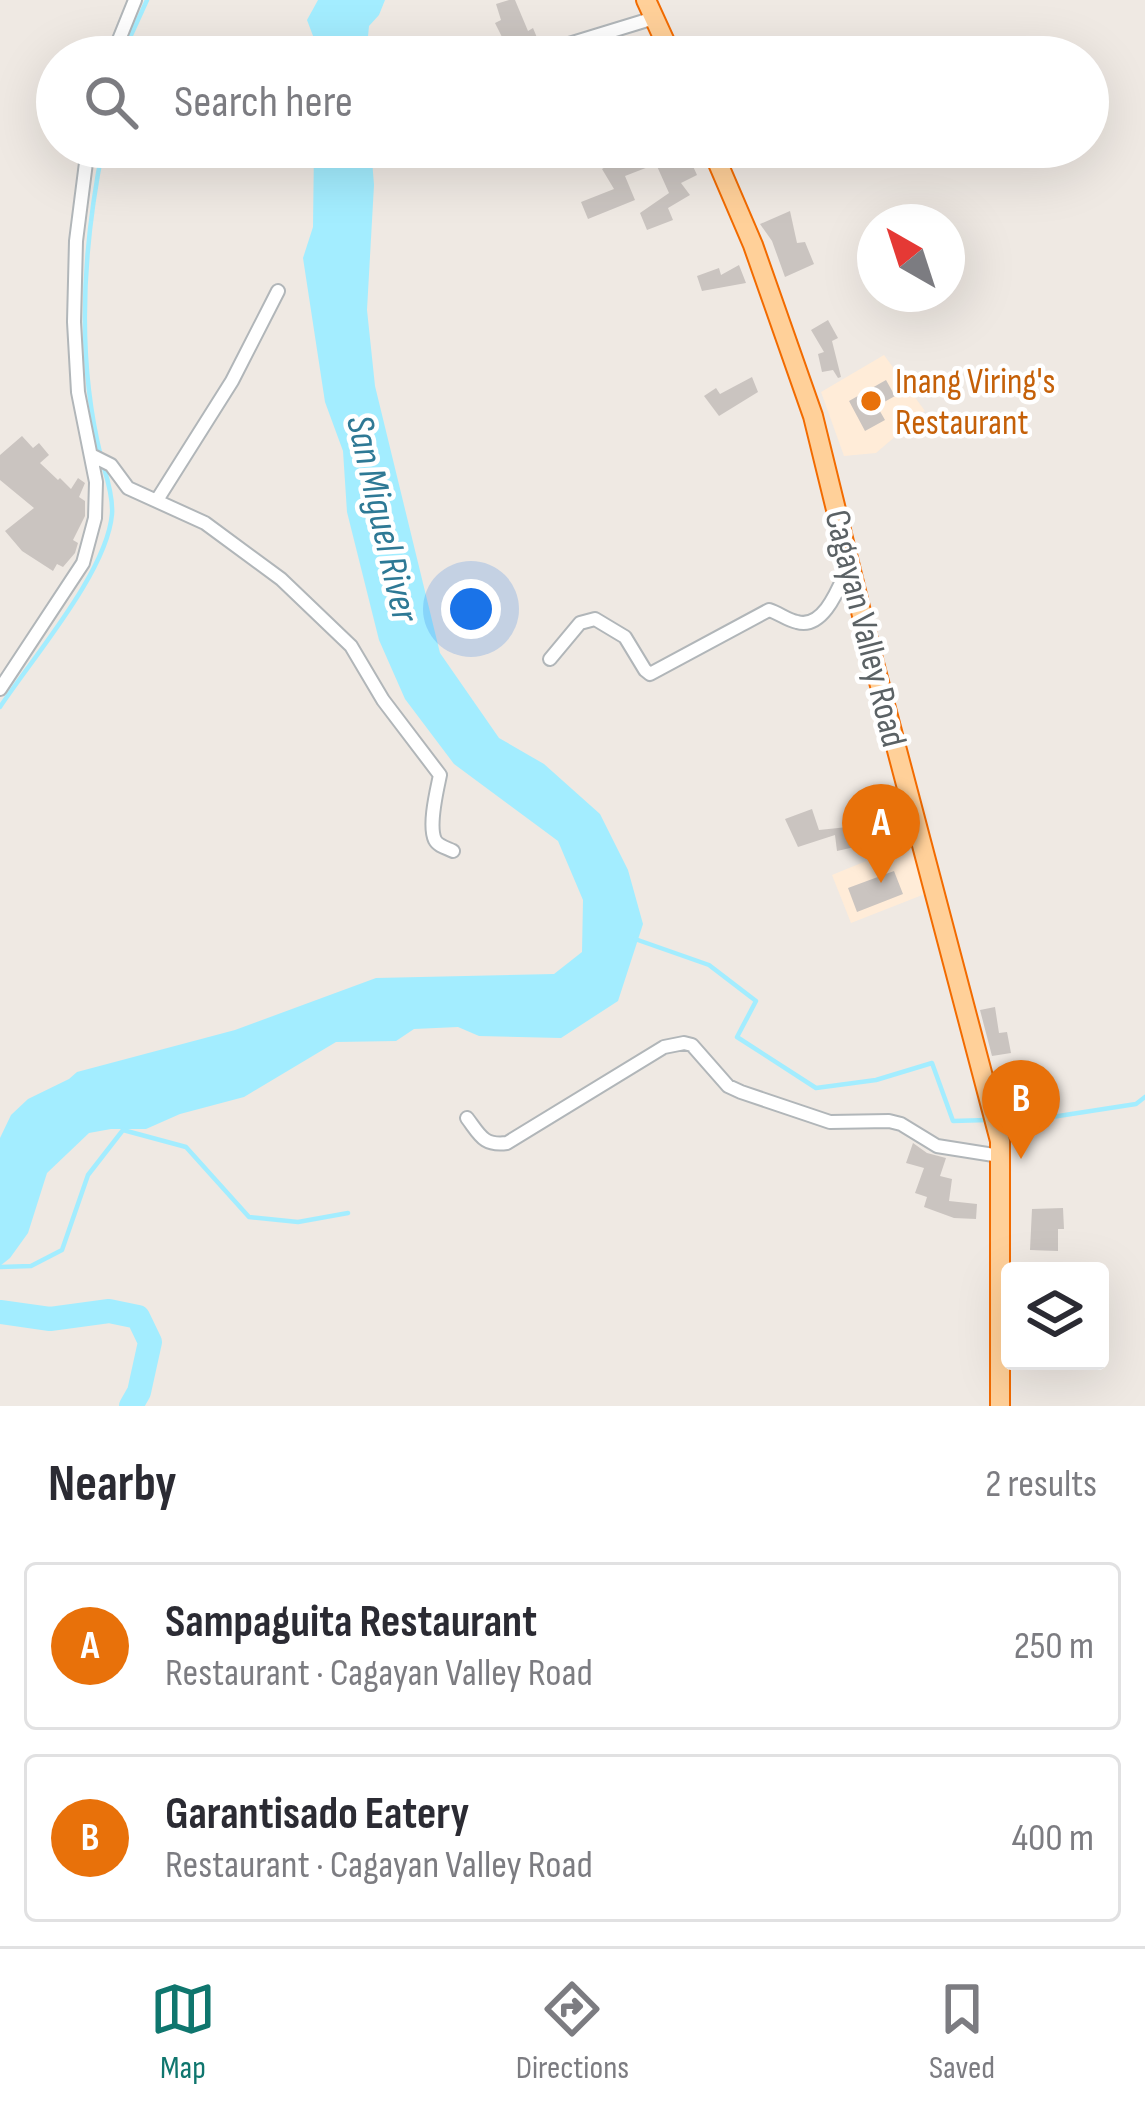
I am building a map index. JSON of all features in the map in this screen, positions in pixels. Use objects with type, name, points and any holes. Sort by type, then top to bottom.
[{"type":"highway","name":"Cagayan Valley Road","points":[[720,168],[782,322],[813,416],[989,1099],[1000,1149],[1000,1406]]},
{"type":"street","points":[[120,36],[135,0]]},
{"type":"street","points":[[585,36],[650,9]]},
{"type":"street","points":[[0,688],[82,563],[92,531],[97,500],[78,392],[74,322],[76,241],[85,168]]},
{"type":"street","points":[[158,500],[232,381],[278,291]]},
{"type":"street","points":[[92,455],[111,465],[128,488],[205,523],[281,579],[351,646],[383,700],[440,775],[434,797],[435,839],[453,851]]},
{"type":"street","points":[[550,659],[580,623],[595,619],[625,637],[650,674],[769,610],[796,622],[814,621],[836,593],[849,564]]},
{"type":"street","points":[[467,1118],[484,1140],[507,1144],[664,1047],[684,1042],[728,1086],[741,1092],[830,1122],[889,1121],[937,1145],[1000,1149]]},
{"type":"shaded area","name":"Inang Viring's Restaurant","points":[[884,355],[925,411],[876,453],[844,456],[821,392]]},
{"type":"shaded area","points":[[910,843],[930,892],[851,923],[832,875]]},
{"type":"water","points":[[318,0],[385,0],[368,36],[313,36],[307,20]]},
{"type":"water","name":"San Miguel River","points":[[314,168],[373,168],[367,310],[375,386],[440,653],[499,738],[544,764],[600,814],[628,870],[643,924],[618,1001],[561,1038],[479,1036],[458,1027],[414,1029],[396,1041],[336,1042],[244,1097],[180,1114],[146,1129],[89,1133],[47,1173],[28,1233],[0,1266],[0,1138],[11,1115],[28,1099],[77,1072],[235,1030],[376,978],[554,974],[582,952],[583,900],[558,841],[454,764],[405,699],[379,640],[347,512],[343,451],[325,402],[303,258],[313,227]]},
{"type":"building","points":[[515,0],[528,31],[533,28],[536,36],[502,36],[495,23],[501,20],[496,4]]},
{"type":"building","points":[[646,168],[625,176],[635,200],[588,219],[581,202],[614,189],[602,169]]},
{"type":"building","points":[[658,168],[694,168],[697,175],[681,183],[690,195],[668,208],[673,220],[647,230],[640,213],[669,193]]},
{"type":"building","points":[[790,211],[797,243],[805,242],[814,264],[785,277],[772,241],[760,224]]},
{"type":"building","points":[[739,265],[746,283],[702,291],[697,276],[719,268],[721,275]]},
{"type":"building","points":[[828,320],[838,338],[832,341],[838,378],[833,370],[822,372],[818,354],[824,352],[811,330]]},
{"type":"building","points":[[752,377],[758,392],[719,416],[704,396],[716,388],[720,394]]},
{"type":"building","points":[[886,380],[895,396],[877,406],[885,420],[865,431],[849,401]]},
{"type":"building","points":[[22,436],[33,448],[39,443],[49,455],[40,463],[58,480],[71,489],[78,478],[85,483],[79,497],[85,501],[85,516],[73,540],[78,543],[75,553],[53,571],[22,551],[5,531],[34,508],[0,480],[0,455]]},
{"type":"building","points":[[812,809],[819,830],[857,826],[859,846],[837,851],[835,835],[798,847],[785,819]]},
{"type":"building","points":[[894,871],[903,894],[857,912],[848,888]]},
{"type":"building","points":[[995,1007],[999,1033],[1007,1032],[1011,1053],[992,1056],[980,1010]]},
{"type":"building","points":[[913,1143],[946,1158],[940,1176],[952,1179],[949,1201],[977,1204],[976,1219],[954,1218],[924,1207],[927,1197],[915,1193],[924,1168],[906,1163]]},
{"type":"building","points":[[1063,1208],[1058,1251],[1030,1250],[1032,1209]]},
{"type":"waterway","points":[[131,36],[147,0]]},
{"type":"waterway","points":[[100,168],[87,263],[85,341],[101,457]]},
{"type":"waterway","points":[[0,707],[97,562],[112,514],[104,468]]},
{"type":"waterway","points":[[635,939],[709,965],[756,1001],[737,1037],[816,1088],[876,1080],[932,1063],[953,1121],[987,1120]]},
{"type":"waterway","points":[[998,1119],[1052,1117],[1136,1104],[1145,1097]]},
{"type":"waterway","points":[[0,1267],[31,1266],[62,1250],[88,1175],[123,1130],[186,1147],[249,1217],[298,1222],[348,1213]]},
{"type":"waterway","points":[[0,1312],[50,1319],[109,1311],[138,1317],[150,1342],[139,1392],[131,1406]]},
{"type":"place","name":"Inang Viring's Restaurant","points":[[871,401]]},
{"type":"place","name":"Sampaguita Restaurant","points":[[881,883]]},
{"type":"place","name":"Garantisado Eatery","points":[[1021,1159]]}]
